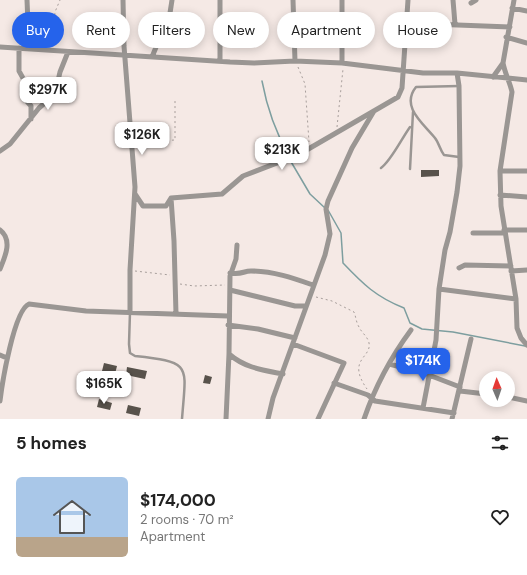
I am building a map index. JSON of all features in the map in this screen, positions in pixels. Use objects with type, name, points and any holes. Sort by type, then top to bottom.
[{"type":"street","points":[[27,0],[28,12]]},
{"type":"street","points":[[123,0],[125,55],[135,194],[130,270],[130,312]]},
{"type":"street","points":[[152,58],[170,13],[172,0]]},
{"type":"street","points":[[220,0],[220,61]]},
{"type":"street","points":[[293,0],[295,60]]},
{"type":"street","points":[[342,0],[342,63]]},
{"type":"street","points":[[406,12],[408,0]]},
{"type":"street","points":[[453,0],[455,24]]},
{"type":"street","points":[[514,0],[510,27],[506,37],[503,63],[506,73],[510,79],[512,98],[500,172],[500,195],[504,231],[516,299],[517,328],[519,335],[527,345]]},
{"type":"street","points":[[512,8],[527,11]]},
{"type":"street","points":[[452,24],[510,27]]},
{"type":"street","points":[[506,37],[527,44]]},
{"type":"street","points":[[0,47],[12,48]]},
{"type":"street","points":[[18,48],[19,71],[24,80],[26,99],[31,106],[31,120]]},
{"type":"street","points":[[29,48],[152,58],[254,63],[295,60],[342,63],[438,74],[457,73],[527,80]]},
{"type":"street","points":[[171,198],[220,194],[243,176],[290,159],[311,148],[400,94],[404,48]]},
{"type":"street","points":[[0,151],[10,144],[42,105],[57,92],[60,72],[68,52]]},
{"type":"street","points":[[493,77],[503,63]]},
{"type":"street","points":[[423,408],[436,340],[439,289],[445,250],[458,192],[460,157],[459,86],[457,73]]},
{"type":"street","points":[[270,419],[269,409],[313,284],[325,255],[329,237],[326,209],[328,201],[352,148],[374,110]]},
{"type":"street","points":[[500,172],[527,172]]},
{"type":"street","points":[[135,194],[140,203],[145,206],[166,206],[171,198]]},
{"type":"street","points":[[500,195],[527,196]]},
{"type":"street","points":[[171,198],[176,314]]},
{"type":"street","points":[[0,230],[6,238],[7,248],[0,269]]},
{"type":"street","points":[[473,233],[527,230]]},
{"type":"street","points":[[226,419],[229,354],[228,316],[230,273],[236,259],[237,245]]},
{"type":"street","points":[[459,268],[465,265],[527,270]]},
{"type":"street","points":[[230,273],[241,274],[250,271],[271,273],[313,284]]},
{"type":"street","points":[[230,288],[294,306],[305,306]]},
{"type":"street","points":[[439,289],[516,299]]},
{"type":"street","points":[[0,401],[7,358],[22,311],[29,304],[86,310],[228,316]]},
{"type":"street","points":[[228,325],[258,329],[295,338]]},
{"type":"street","points":[[364,419],[371,398],[411,330]]},
{"type":"street","points":[[452,419],[471,339]]},
{"type":"street","points":[[293,344],[344,362],[344,366],[334,383],[318,419]]},
{"type":"street","points":[[229,354],[238,362],[248,366],[282,374]]},
{"type":"street","points":[[0,355],[7,358]]},
{"type":"street","points":[[390,364],[429,376],[460,389],[479,393]]},
{"type":"street","points":[[334,383],[377,401],[454,413]]},
{"type":"street","points":[[515,398],[527,401]]},
{"type":"lane","points":[[410,169],[413,93],[416,87],[459,86]]},
{"type":"lane","points":[[412,112],[435,138],[444,155],[460,157]]},
{"type":"lane","points":[[381,168],[388,162],[396,147],[411,126]]},
{"type":"lane","points":[[130,312],[130,353],[135,356],[172,362],[180,365],[184,370],[182,419]]},
{"type":"path","points":[[52,50],[56,9],[60,0]]},
{"type":"path","points":[[295,60],[305,84],[311,148]]},
{"type":"path","points":[[337,132],[344,72],[342,63]]},
{"type":"path","points":[[132,142],[175,140],[175,99]]},
{"type":"path","points":[[130,270],[174,275],[179,283],[183,285],[230,288]]},
{"type":"path","points":[[309,295],[332,301],[354,312],[357,325],[370,344],[360,362],[358,369],[362,382],[371,398]]},
{"type":"building","points":[[421,170],[439,170],[439,176],[421,177]]},
{"type":"building","points":[[104,363],[117,366],[115,374],[102,371]]},
{"type":"building","points":[[127,367],[147,371],[145,379],[126,375]]},
{"type":"building","points":[[205,375],[212,377],[210,384],[203,383]]},
{"type":"building","points":[[99,399],[112,403],[110,410],[97,407]]},
{"type":"building","points":[[128,405],[141,408],[139,416],[126,413]]},
{"type":"waterway","points":[[262,81],[272,120],[289,156]]},
{"type":"waterway","points":[[290,160],[310,194],[325,208]]},
{"type":"waterway","points":[[328,210],[341,233],[343,263],[370,289],[385,299],[404,308],[410,323],[422,329],[453,332],[525,346]]}]
